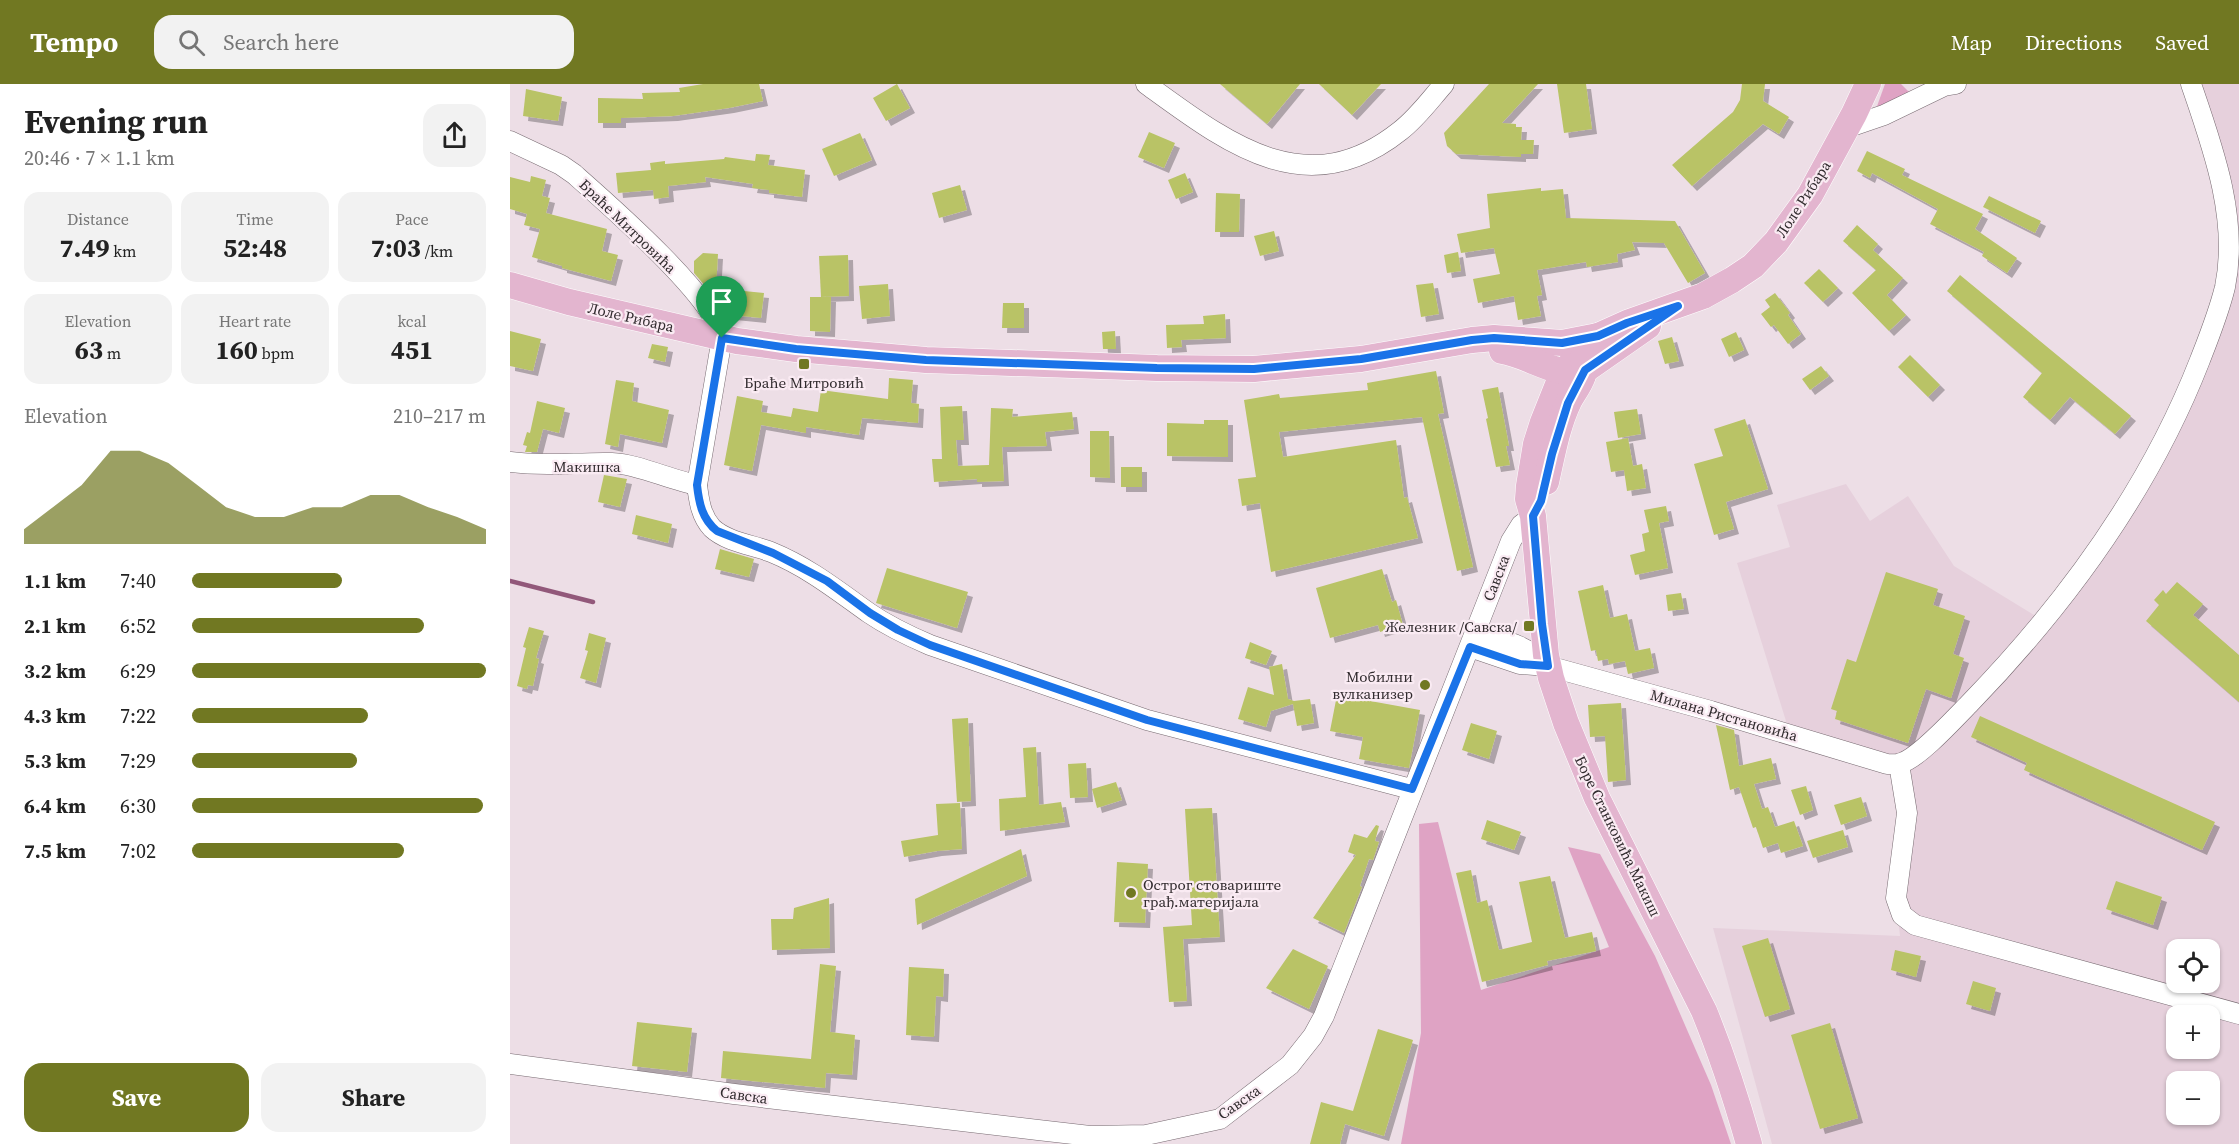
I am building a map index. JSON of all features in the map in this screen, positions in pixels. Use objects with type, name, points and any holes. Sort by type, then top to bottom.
[{"type":"main road","name":"Лоле Рибара","points":[[510,285],[569,302],[722,338],[796,349],[882,357],[1168,369],[1254,369],[1361,359],[1494,338],[1572,360],[1722,286],[1753,266],[1765,254],[1810,195],[1868,84]]},
{"type":"main road","name":"Лоле Рибара","points":[[1572,360],[1598,336],[1627,323],[1678,306]]},
{"type":"main road","name":"Савска","points":[[1533,516],[1541,501],[1552,454],[1568,403],[1572,360]]},
{"type":"main road","name":"Боре Станковића Макиш","points":[[1533,516],[1548,666],[1566,723],[1597,798],[1712,1031],[1731,1078],[1749,1144]]},
{"type":"street","points":[[1146,84],[1209,128],[1247,150],[1282,162],[1319,165],[1357,157],[1392,137],[1411,122],[1444,84]]},
{"type":"street","points":[[2191,84],[2223,189],[2230,242],[2225,286],[2185,399],[2158,454],[2134,493],[2079,576],[2045,621],[1951,722],[1915,755],[1899,764],[1907,813],[1896,898],[1902,915],[1908,922],[1948,935],[2239,1014]]},
{"type":"street","points":[[1846,128],[1884,115],[1941,85]]},
{"type":"street","name":"Браће Митровића","points":[[510,141],[561,165],[594,192],[680,276],[714,318],[722,338]]},
{"type":"street","points":[[722,338],[697,485],[703,515],[710,526],[717,531],[773,553],[827,581],[870,613],[898,630],[930,645],[1147,720],[1412,789]]},
{"type":"street","name":"Макишка","points":[[510,462],[552,465],[612,464],[628,466],[679,482],[697,485]]},
{"type":"street","name":"Савска","points":[[510,1064],[863,1110],[1090,1136],[1146,1135],[1220,1119],[1290,1065],[1313,1036],[1335,991],[1510,541],[1521,525],[1533,516]]},
{"type":"street","name":"Милана Ристановића","points":[[1473,639],[1526,648],[1537,654],[1548,666],[1722,714],[1887,764],[1899,764]]},
{"type":"shaded area","points":[[1885,84],[1901,84],[1912,95],[1876,109]]},
{"type":"shaded area","points":[[2191,84],[2239,84],[2239,1144],[1772,1144],[1713,928],[1900,936],[1896,898],[1899,764],[1790,734],[1737,563],[1790,547],[1777,505],[1846,484],[1870,521],[1908,496],[1954,566],[2044,621],[2185,399],[2230,242]]},
{"type":"shaded area","points":[[1438,822],[1481,990],[1609,947],[1568,847],[1600,854],[1655,956],[1711,1085],[1731,1144],[1401,1144],[1421,1033],[1419,824]]},
{"type":"building","points":[[703,84],[759,84],[763,101],[673,116],[621,118],[621,123],[598,123],[598,98],[643,99],[642,93],[680,92],[679,88]]},
{"type":"building","points":[[897,84],[910,108],[886,121],[873,98]]},
{"type":"building","points":[[1220,84],[1300,84],[1267,124]]},
{"type":"building","points":[[1319,84],[1381,84],[1352,115]]},
{"type":"building","points":[[1489,84],[1538,84],[1502,123],[1522,127],[1521,140],[1534,140],[1533,154],[1521,154],[1521,157],[1456,154],[1447,146],[1444,133]]},
{"type":"building","points":[[1557,84],[1586,84],[1592,129],[1564,133]]},
{"type":"building","points":[[1742,84],[1765,84],[1763,101],[1789,117],[1779,134],[1763,124],[1692,186],[1672,165],[1733,112],[1740,100]]},
{"type":"building","points":[[526,89],[562,97],[558,121],[523,116]]},
{"type":"building","points":[[1149,132],[1175,143],[1164,168],[1138,157]]},
{"type":"building","points":[[860,133],[872,160],[834,176],[822,149]]},
{"type":"building","points":[[1867,151],[1905,169],[1902,175],[1983,214],[1975,229],[2017,258],[2007,273],[1982,256],[1984,252],[1930,224],[1938,209],[1872,173],[1870,178],[1857,171]]},
{"type":"building","points":[[756,154],[770,155],[768,165],[805,170],[802,197],[769,193],[769,190],[752,188],[753,184],[705,177],[706,182],[668,186],[669,197],[654,199],[653,190],[618,193],[616,173],[651,170],[650,163],[665,161],[665,164],[724,159],[725,157],[755,161]]},
{"type":"building","points":[[1185,173],[1193,192],[1176,199],[1168,180]]},
{"type":"building","points":[[531,176],[546,180],[542,196],[550,198],[546,213],[607,229],[602,251],[618,255],[611,281],[562,268],[562,266],[532,257],[540,229],[524,225],[527,214],[510,209],[510,177],[530,182]]},
{"type":"building","points":[[960,185],[967,210],[939,218],[932,193]]},
{"type":"building","points":[[1541,188],[1541,191],[1563,189],[1566,218],[1675,221],[1705,273],[1688,283],[1664,243],[1632,242],[1635,250],[1617,254],[1618,262],[1587,267],[1586,262],[1537,270],[1542,295],[1537,296],[1541,316],[1518,320],[1514,296],[1478,303],[1473,279],[1500,274],[1494,248],[1461,253],[1457,234],[1490,228],[1487,194]]},
{"type":"building","points":[[1216,193],[1240,194],[1239,232],[1215,232]]},
{"type":"building","points":[[1989,196],[2041,221],[2035,233],[1983,207]]},
{"type":"building","points":[[1857,225],[1878,244],[1873,250],[1903,278],[1887,295],[1906,315],[1889,331],[1852,293],[1876,270],[1843,241]]},
{"type":"building","points":[[1274,231],[1279,251],[1260,256],[1254,236]]},
{"type":"building","points":[[1458,252],[1461,271],[1447,273],[1444,255]]},
{"type":"building","points":[[703,253],[718,254],[716,288],[706,287],[694,273],[694,261]]},
{"type":"building","points":[[848,255],[849,296],[821,297],[819,256]]},
{"type":"building","points":[[1819,269],[1838,288],[1823,302],[1804,283]]},
{"type":"building","points":[[1960,275],[2131,416],[2115,434],[2070,397],[2050,420],[2023,397],[2042,373],[1947,291]]},
{"type":"building","points":[[1433,283],[1439,314],[1421,317],[1416,285]]},
{"type":"building","points":[[888,284],[890,316],[862,319],[859,286]]},
{"type":"building","points":[[734,290],[764,293],[761,318],[731,315]]},
{"type":"building","points":[[1775,293],[1790,313],[1788,315],[1801,334],[1788,344],[1774,325],[1771,327],[1761,314],[1770,307],[1765,300]]},
{"type":"building","points":[[810,297],[831,297],[830,332],[810,331]]},
{"type":"building","points":[[1003,303],[1024,303],[1024,328],[1002,328]]},
{"type":"building","points":[[1225,314],[1226,338],[1181,340],[1182,347],[1167,348],[1166,325],[1204,324],[1203,316]]},
{"type":"building","points":[[510,331],[541,339],[533,371],[510,366]]},
{"type":"building","points":[[1115,331],[1116,349],[1103,349],[1102,332]]},
{"type":"building","points":[[1736,332],[1744,350],[1729,357],[1721,339]]},
{"type":"building","points":[[1672,337],[1679,361],[1665,364],[1658,341]]},
{"type":"building","points":[[652,344],[668,347],[665,362],[648,358]]},
{"type":"building","points":[[1910,355],[1940,385],[1928,397],[1898,367]]},
{"type":"building","points":[[1821,366],[1829,376],[1810,390],[1802,379]]},
{"type":"building","points":[[1436,371],[1444,413],[1438,414],[1473,567],[1457,571],[1422,417],[1279,432],[1283,457],[1396,440],[1404,498],[1407,497],[1418,538],[1271,572],[1260,503],[1242,506],[1238,479],[1256,477],[1244,400],[1279,394],[1280,398],[1368,390],[1367,383]]},
{"type":"building","points":[[889,378],[913,380],[911,403],[919,404],[918,423],[862,418],[859,435],[806,427],[806,433],[761,425],[752,471],[724,465],[737,396],[763,401],[761,412],[791,417],[793,408],[818,412],[821,390],[888,399]]},
{"type":"building","points":[[616,380],[634,383],[632,401],[669,410],[662,443],[620,434],[618,447],[605,444]]},
{"type":"building","points":[[1498,387],[1509,446],[1506,446],[1510,465],[1496,467],[1482,390]]},
{"type":"building","points":[[537,401],[565,408],[559,433],[543,429],[537,452],[525,452],[527,446],[523,445],[527,432],[530,433]]},
{"type":"building","points":[[962,406],[964,440],[956,440],[958,466],[989,465],[991,408],[1013,409],[1012,417],[1072,412],[1074,429],[1045,432],[1047,446],[1002,447],[1004,481],[977,482],[977,479],[934,482],[932,459],[942,459],[940,407]]},
{"type":"building","points":[[1637,409],[1641,434],[1618,438],[1614,412]]},
{"type":"building","points":[[1745,419],[1768,489],[1726,502],[1734,529],[1714,535],[1694,464],[1723,456],[1714,429]]},
{"type":"building","points":[[1204,420],[1228,420],[1228,457],[1167,456],[1167,423],[1204,424]]},
{"type":"building","points":[[1090,431],[1109,431],[1110,478],[1090,477]]},
{"type":"building","points":[[1628,438],[1633,466],[1642,464],[1646,488],[1627,491],[1624,470],[1611,472],[1606,442]]},
{"type":"building","points":[[1121,467],[1142,467],[1142,487],[1121,487]]},
{"type":"building","points":[[604,475],[627,479],[620,507],[598,502]]},
{"type":"building","points":[[1666,506],[1669,521],[1659,523],[1668,568],[1635,575],[1630,555],[1645,551],[1642,534],[1649,532],[1644,510]]},
{"type":"building","points":[[636,515],[672,524],[668,543],[632,534]]},
{"type":"building","points":[[720,549],[754,559],[749,577],[715,569]]},
{"type":"building","points":[[887,568],[968,592],[957,628],[876,603]]},
{"type":"building","points":[[1382,569],[1392,602],[1396,600],[1403,625],[1380,632],[1378,625],[1330,638],[1316,588]]},
{"type":"building","points":[[1886,572],[1938,589],[1933,605],[1965,616],[1953,654],[1964,658],[1951,698],[1926,689],[1908,743],[1835,719],[1837,711],[1831,709],[1847,659],[1856,662]]},
{"type":"building","points":[[2177,582],[2203,604],[2193,615],[2239,655],[2239,702],[2146,621],[2159,605],[2154,600],[2163,590],[2166,594]]},
{"type":"building","points":[[1603,585],[1610,618],[1627,614],[1635,651],[1650,648],[1654,668],[1628,674],[1625,661],[1609,664],[1608,659],[1598,661],[1596,650],[1591,651],[1578,591]]},
{"type":"building","points":[[1681,593],[1684,609],[1668,611],[1666,595]]},
{"type":"building","points":[[529,627],[544,631],[536,658],[539,659],[533,686],[528,685],[527,689],[517,686],[526,648],[523,647]]},
{"type":"building","points":[[589,633],[606,638],[596,683],[580,678],[588,651],[585,650]]},
{"type":"building","points":[[1250,642],[1272,651],[1266,665],[1245,658]]},
{"type":"building","points":[[1282,664],[1288,699],[1294,701],[1310,699],[1314,723],[1297,726],[1293,704],[1271,711],[1266,727],[1238,719],[1248,687],[1274,695],[1269,667]]},
{"type":"building","points":[[1337,695],[1420,710],[1409,768],[1359,759],[1363,737],[1330,731]]},
{"type":"building","points":[[1621,703],[1626,780],[1608,782],[1605,736],[1590,737],[1588,705]]},
{"type":"building","points":[[1980,716],[2215,822],[2202,850],[2024,770],[2027,763],[1971,737]]},
{"type":"building","points":[[968,718],[971,801],[957,802],[952,719]]},
{"type":"building","points":[[1471,723],[1497,731],[1489,759],[1462,750]]},
{"type":"building","points":[[1716,725],[1734,730],[1739,766],[1771,758],[1776,779],[1754,784],[1762,809],[1768,807],[1775,827],[1794,821],[1803,846],[1781,853],[1778,843],[1763,848],[1756,827],[1753,828],[1739,787],[1730,790]]},
{"type":"building","points":[[1036,747],[1039,805],[1061,802],[1065,822],[1000,831],[999,799],[1026,797],[1023,748]]},
{"type":"building","points":[[1086,763],[1088,797],[1070,798],[1068,764]]},
{"type":"building","points":[[1116,782],[1122,800],[1097,808],[1092,789]]},
{"type":"building","points":[[1806,786],[1813,810],[1800,815],[1791,790]]},
{"type":"building","points":[[1861,797],[1867,816],[1841,825],[1834,805]]},
{"type":"building","points":[[960,803],[962,849],[904,857],[901,841],[938,835],[936,804]]},
{"type":"building","points":[[1212,808],[1220,937],[1183,939],[1187,1001],[1169,1002],[1163,927],[1192,925],[1185,809]]},
{"type":"building","points":[[1487,820],[1521,832],[1514,850],[1481,839]]},
{"type":"building","points":[[1376,825],[1379,826],[1375,841],[1379,842],[1373,860],[1369,859],[1360,886],[1362,887],[1344,933],[1313,918],[1356,855],[1348,852],[1354,834],[1367,838]]},
{"type":"building","points":[[1843,830],[1848,847],[1813,858],[1807,841]]},
{"type":"building","points":[[1021,849],[1027,876],[917,925],[915,899]]},
{"type":"building","name":"Острог стовариште грађ.материјала","points":[[1117,862],[1148,864],[1145,923],[1114,922]]},
{"type":"building","points":[[1471,870],[1477,903],[1487,900],[1499,950],[1532,942],[1519,882],[1550,876],[1565,938],[1592,932],[1596,951],[1547,961],[1548,965],[1482,982],[1456,873]]},
{"type":"building","points":[[2116,881],[2162,897],[2153,925],[2106,909]]},
{"type":"building","points":[[829,898],[830,948],[772,950],[771,919],[793,919],[794,908]]},
{"type":"building","points":[[1768,938],[1790,1009],[1765,1017],[1742,946]]},
{"type":"building","points":[[1293,949],[1328,966],[1309,1009],[1266,988]]},
{"type":"building","points":[[1895,950],[1921,956],[1916,977],[1891,970]]},
{"type":"building","points":[[820,964],[836,966],[830,1032],[855,1035],[852,1075],[826,1073],[825,1088],[721,1078],[723,1051],[811,1059]]},
{"type":"building","points":[[909,967],[944,969],[943,997],[936,996],[934,1037],[906,1035]]},
{"type":"building","points":[[1973,981],[1996,988],[1990,1011],[1966,1004]]},
{"type":"building","points":[[637,1022],[692,1028],[687,1072],[632,1066]]},
{"type":"building","points":[[1830,1023],[1858,1118],[1820,1129],[1791,1035]]},
{"type":"building","points":[[1378,1029],[1413,1040],[1384,1136],[1345,1124],[1340,1144],[1310,1144],[1321,1102],[1353,1111]]},
{"type":"waterway","points":[[510,581],[593,602]]},
{"type":"place","name":"Браће Митровић","points":[[804,364]]},
{"type":"place","name":"Железник /Савска/","points":[[1529,626]]},
{"type":"place","name":"Мобилни вулканизер","points":[[1425,685]]},
{"type":"place","name":"Острог стовариште грађ.материјала","points":[[1131,893]]},
{"type":"route","points":[[1678,306],[1585,370],[1568,403],[1557,435],[1541,501],[1533,516],[1548,666],[1520,664],[1470,647],[1412,789],[1270,754],[1147,720],[930,645],[898,630],[870,613],[827,581],[773,553],[723,535],[710,526],[703,515],[697,485],[722,338],[796,349],[926,360],[1254,369],[1361,359],[1494,338],[1562,343],[1598,336],[1627,323],[1678,306]]}]
